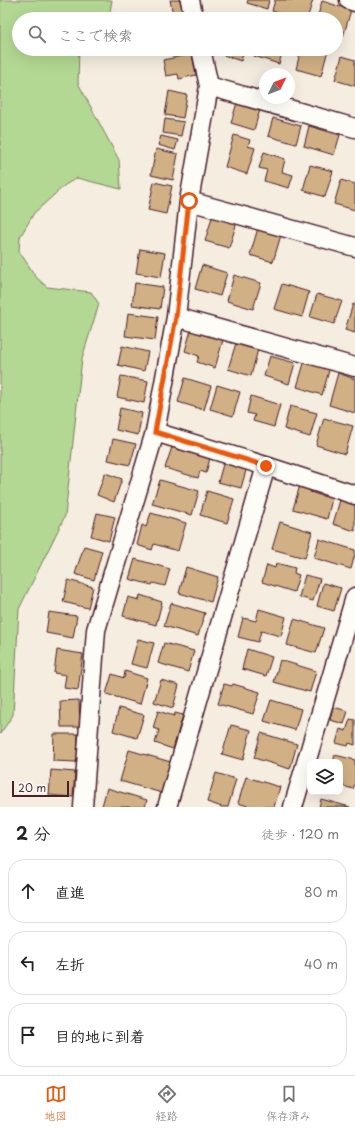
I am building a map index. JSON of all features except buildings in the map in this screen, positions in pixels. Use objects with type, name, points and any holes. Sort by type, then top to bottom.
[{"type":"street","points":[[190,0],[193,12]]},
{"type":"street","points":[[349,0],[355,2]]},
{"type":"street","points":[[83,807],[96,630],[155,432],[176,317],[189,201],[209,86],[203,56]]},
{"type":"street","points":[[209,86],[355,128]]},
{"type":"street","points":[[189,201],[355,246]]},
{"type":"street","points":[[176,317],[355,367]]},
{"type":"street","points":[[155,432],[355,495]]},
{"type":"street","points":[[167,807],[266,466]]},
{"type":"street","points":[[293,807],[355,597]]},
{"type":"green space","points":[[0,0],[112,0],[110,12],[12,12],[12,56],[79,56],[78,83],[119,160],[121,189],[77,178],[65,185],[34,213],[20,237],[19,251],[36,277],[47,287],[91,292],[99,304],[82,358],[65,516],[19,609],[13,715],[0,734]]},
{"type":"route","points":[[189,201],[176,317],[155,432],[266,466]]}]
